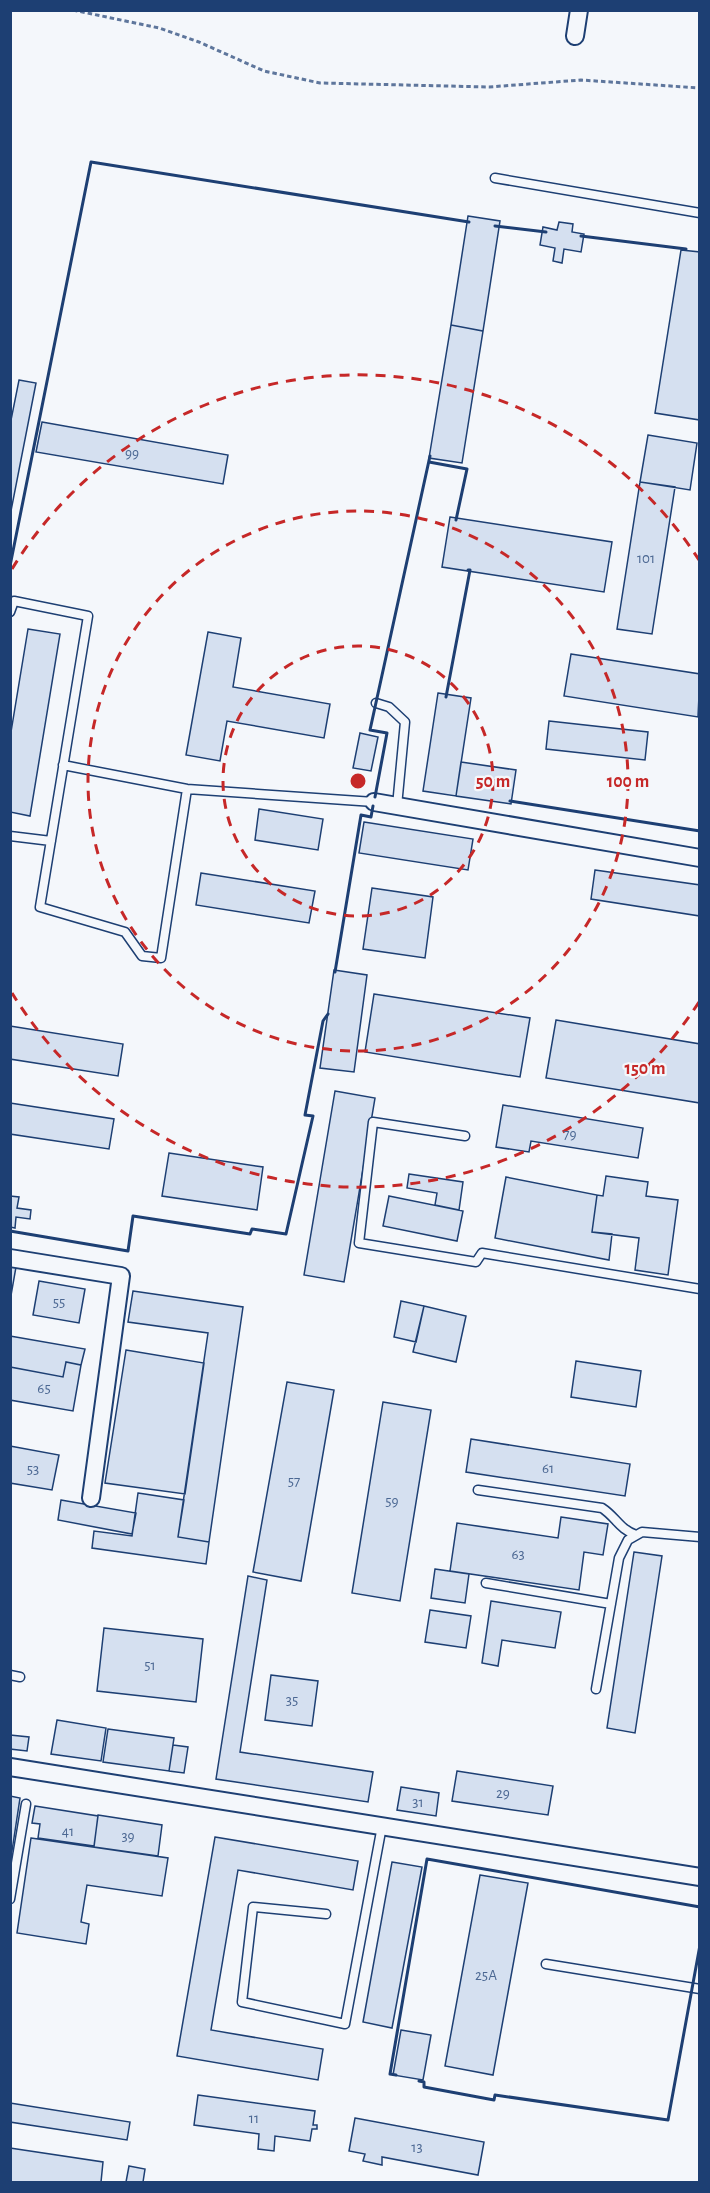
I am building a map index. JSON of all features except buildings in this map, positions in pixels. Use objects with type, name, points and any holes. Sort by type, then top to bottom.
[{"type":"street","points":[[575,36],[579,10]]},
{"type":"street","points":[[374,802],[699,858]]},
{"type":"street","points":[[10,1258],[122,1276],[91,1498]]},
{"type":"street","points":[[10,1767],[699,1877]]},
{"type":"lane","points":[[495,178],[699,213]]},
{"type":"lane","points":[[10,612],[14,601],[88,616],[40,907],[125,932],[142,956],[160,958],[187,789]]},
{"type":"lane","points":[[376,703],[389,707],[405,722],[396,806]]},
{"type":"lane","points":[[63,765],[187,789],[374,802]]},
{"type":"lane","points":[[10,836],[51,841]]},
{"type":"lane","points":[[465,1136],[373,1122],[359,1244],[476,1262],[482,1253],[699,1290]]},
{"type":"lane","points":[[478,1490],[602,1508],[611,1514],[624,1531],[636,1535]]},
{"type":"lane","points":[[596,1689],[619,1558],[628,1540],[642,1532],[699,1537]]},
{"type":"lane","points":[[486,1583],[611,1604]]},
{"type":"lane","points":[[10,1675],[20,1677]]},
{"type":"lane","points":[[10,1899],[26,1804]]},
{"type":"lane","points":[[326,1914],[254,1907],[242,2002],[345,2024],[382,1826]]},
{"type":"lane","points":[[546,1964],[699,1989]]},
{"type":"path","points":[[73,10],[159,28],[199,42],[264,71],[320,83],[489,87],[580,80],[699,88]]},
{"type":"wall","points":[[10,566],[91,162],[469,222]]},
{"type":"wall","points":[[495,226],[546,232]]},
{"type":"wall","points":[[581,236],[686,249]]},
{"type":"wall","points":[[375,797],[387,733],[370,730],[430,456]]},
{"type":"wall","points":[[429,460],[429,462],[467,469],[456,520]]},
{"type":"wall","points":[[446,697],[470,570],[468,570]]},
{"type":"wall","points":[[510,801],[700,831]]},
{"type":"wall","points":[[335,972],[361,815],[371,817],[373,806]]},
{"type":"wall","points":[[10,1231],[128,1251],[133,1216],[250,1234],[252,1229],[286,1234],[313,1116],[305,1115],[323,1021],[328,1014]]},
{"type":"wall","points":[[396,2075],[390,2074],[427,1859],[700,1907]]},
{"type":"wall","points":[[419,2081],[424,2082],[424,2087],[494,2100],[495,2095],[668,2120],[700,1945]]}]
